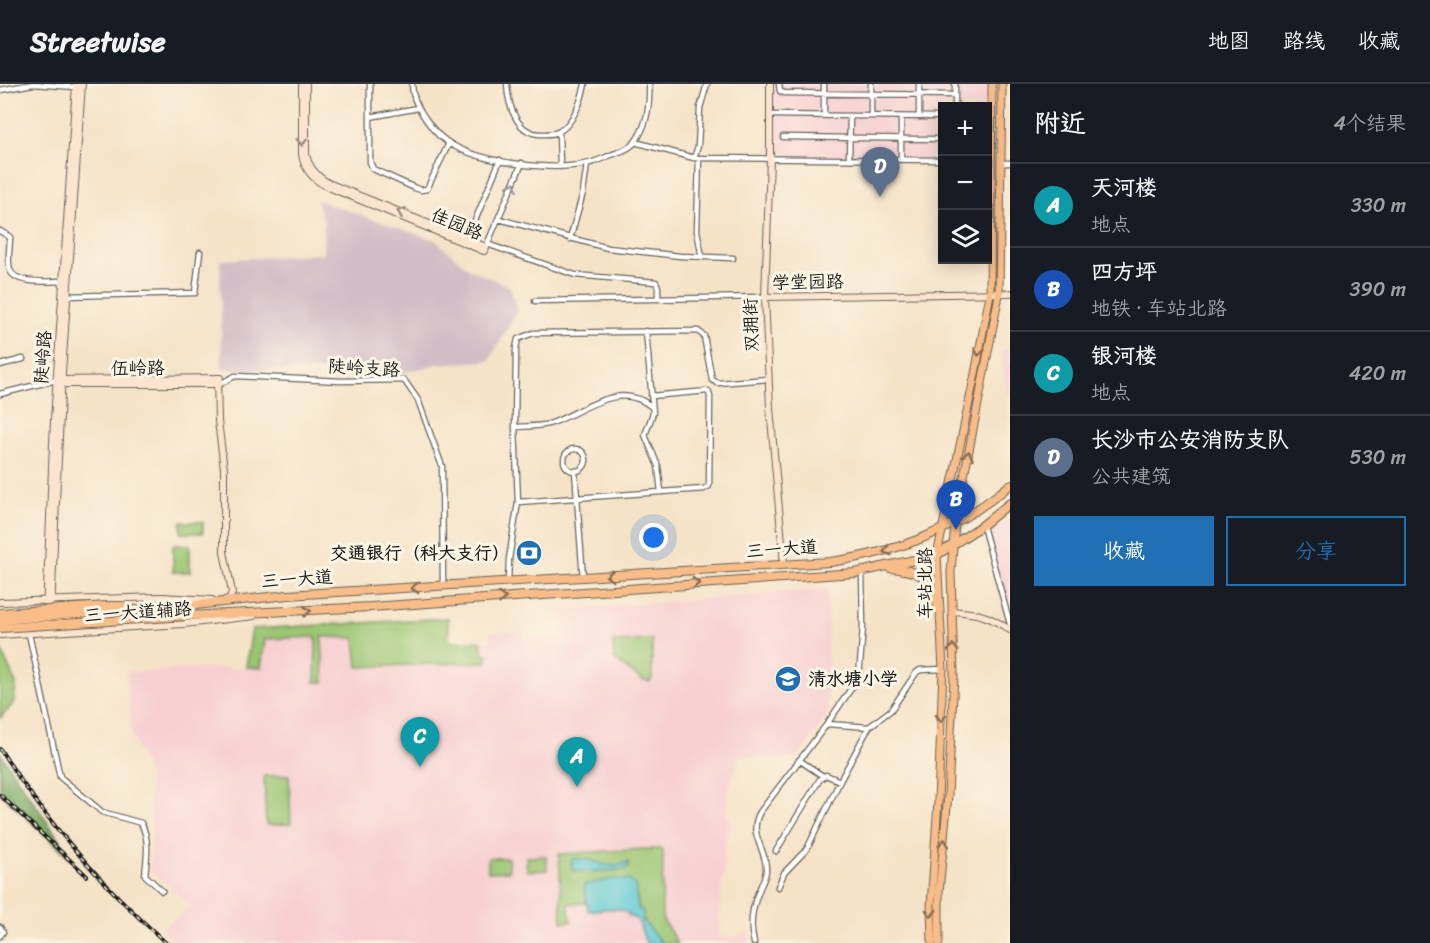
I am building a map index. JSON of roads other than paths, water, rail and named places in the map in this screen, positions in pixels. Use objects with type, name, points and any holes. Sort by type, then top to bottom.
[{"type":"highway","name":"三一大道","points":[[0,620],[107,613],[250,599],[830,562],[894,550],[942,530],[979,509],[1010,485]]},
{"type":"highway","name":"三一大道","points":[[0,628],[186,616],[278,613],[862,572],[937,555],[983,525],[1010,503]]},
{"type":"highway","points":[[883,568],[920,575],[934,590],[938,608]]},
{"type":"highway","points":[[0,613],[107,606],[147,608]]},
{"type":"main road","name":"车站北路","points":[[990,156],[992,84]]},
{"type":"main road","name":"车站北路","points":[[939,943],[939,892],[948,795],[954,675],[952,546],[999,295],[1002,84]]},
{"type":"main road","name":"车站北路","points":[[932,943],[931,906],[939,801],[943,669],[937,555],[990,294],[990,210]]},
{"type":"street","points":[[0,90],[33,84],[78,85]]},
{"type":"street","name":"佳园路","points":[[304,84],[302,154],[304,165],[312,177],[326,186],[467,241],[484,251],[486,246]]},
{"type":"street","points":[[370,84],[371,167],[376,171],[421,190],[427,189],[449,143]]},
{"type":"street","points":[[412,84],[418,108],[435,131],[449,143],[467,152],[541,167],[587,164],[621,151],[635,142],[646,116],[649,84]]},
{"type":"street","points":[[507,84],[508,97],[520,126],[539,135],[559,132],[568,123],[575,112],[585,84]]},
{"type":"street","points":[[702,257],[696,225],[696,158],[700,108],[705,84]]},
{"type":"street","name":"双拥街","points":[[770,84],[765,297],[769,379],[784,565]]},
{"type":"street","points":[[779,84],[781,92],[955,95]]},
{"type":"street","points":[[824,84],[824,115]]},
{"type":"street","points":[[871,84],[871,116]]},
{"type":"street","points":[[919,84],[919,117]]},
{"type":"street","points":[[955,102],[956,84]]},
{"type":"street","name":"陡岭路","points":[[64,296],[63,280],[78,85]]},
{"type":"street","name":"陡岭路","points":[[48,633],[59,382],[78,85]]},
{"type":"street","points":[[370,117],[418,108]]},
{"type":"street","points":[[770,115],[938,117]]},
{"type":"street","points":[[849,159],[850,116]]},
{"type":"street","points":[[901,117],[901,160]]},
{"type":"street","points":[[559,132],[561,167]]},
{"type":"street","points":[[783,137],[938,139]]},
{"type":"street","points":[[635,142],[696,158],[938,160]]},
{"type":"street","points":[[467,241],[500,160]]},
{"type":"street","points":[[1001,163],[1010,163]]},
{"type":"street","points":[[522,164],[486,246],[575,275],[656,282],[658,299]]},
{"type":"street","points":[[570,239],[583,193],[587,164]]},
{"type":"street","points":[[499,219],[608,248],[733,258]]},
{"type":"street","points":[[0,231],[10,237],[9,264],[13,275],[33,281],[63,280]]},
{"type":"street","points":[[64,296],[195,293],[200,252]]},
{"type":"street","points":[[3,264],[9,264]]},
{"type":"street","name":"学堂园路","points":[[535,301],[999,295],[1010,293]]},
{"type":"street","points":[[646,331],[653,416],[645,435],[658,466],[661,492]]},
{"type":"street","points":[[508,581],[518,502],[515,427],[518,339],[533,333],[702,332],[710,378],[714,382]]},
{"type":"street","points":[[0,365],[23,359]]},
{"type":"street","name":"陡岭支路","points":[[219,381],[235,376],[341,381],[404,380],[418,400],[441,465],[443,586]]},
{"type":"street","points":[[714,382],[769,379]]},
{"type":"street","points":[[219,381],[221,430],[226,468],[227,551],[235,591],[242,597],[250,599]]},
{"type":"street","points":[[219,381],[218,421],[224,479],[224,552],[232,591],[230,597],[223,602]]},
{"type":"street","name":"伍岭路","points":[[59,382],[219,381]]},
{"type":"street","points":[[0,394],[59,382]]},
{"type":"street","points":[[651,396],[708,390],[714,382]]},
{"type":"street","points":[[518,502],[704,489],[709,486],[710,396],[708,390]]},
{"type":"street","points":[[515,427],[552,423],[610,397],[639,399],[652,407]]},
{"type":"street","points":[[572,450],[579,450],[585,458],[584,465],[576,471],[569,469],[565,463],[567,453],[572,450]]},
{"type":"street","points":[[576,471],[583,578]]},
{"type":"street","points":[[983,525],[1010,624]]},
{"type":"street","points":[[754,943],[750,927],[755,899],[767,872],[762,845],[755,834],[755,822],[859,677],[863,627],[862,572]]},
{"type":"street","name":"三一大道辅路","points":[[0,602],[162,597],[223,602]]},
{"type":"street","points":[[952,611],[992,617],[1010,630]]},
{"type":"street","name":"三一大道辅路","points":[[0,635],[195,623],[278,613]]},
{"type":"street","points":[[28,634],[60,777],[102,812],[141,823],[147,834],[145,875],[162,891]]},
{"type":"street","points":[[778,887],[784,873],[807,849],[810,839],[821,822],[869,727],[891,710],[916,673],[920,670],[943,669]]},
{"type":"street","points":[[826,724],[869,727]]},
{"type":"street","points":[[799,760],[823,776],[840,781]]},
{"type":"street","points":[[776,851],[823,776]]},
{"type":"street","points":[[0,927],[3,932],[0,936]]},
{"type":"water","points":[[572,859],[587,859],[617,866],[628,862],[628,868],[608,871],[576,871],[572,870]]},
{"type":"water","points":[[612,879],[629,880],[635,885],[638,909],[643,911],[643,921],[662,943],[646,943],[638,920],[622,910],[588,911],[584,885]]},
{"type":"railway","points":[[0,749],[36,802],[76,852],[166,943]]},
{"type":"railway","points":[[0,795],[87,876]]},
{"type":"place","name":"长沙市公安消防支队","points":[[880,197]]},
{"type":"place","name":"四方坪","points":[[956,530]]},
{"type":"place","name":"交通银行（科大支行）","points":[[529,553]]},
{"type":"place","name":"清水塘小学","points":[[788,679]]},
{"type":"place","name":"银河楼","points":[[420,767]]},
{"type":"place","name":"天河楼","points":[[577,787]]}]
